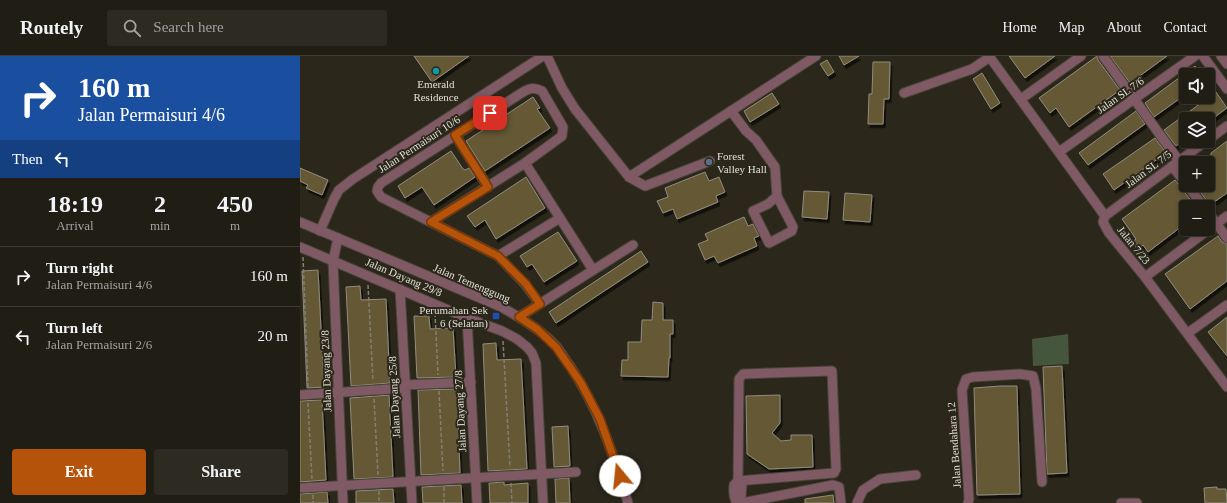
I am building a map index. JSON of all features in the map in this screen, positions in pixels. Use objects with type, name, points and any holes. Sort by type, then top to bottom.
[{"type":"street","points":[[320,231],[339,190],[353,179],[543,56]]},
{"type":"street","points":[[547,56],[562,88],[576,109],[629,177],[645,186],[710,161]]},
{"type":"street","points":[[629,177],[816,56]]},
{"type":"street","points":[[1021,99],[1081,56]]},
{"type":"street","points":[[1103,56],[1135,99],[1179,170]]},
{"type":"street","name":"Jalan SL 7/6","points":[[1059,152],[1194,56]]},
{"type":"street","points":[[1203,56],[1227,89]]},
{"type":"street","points":[[1221,56],[1227,64]]},
{"type":"street","points":[[904,93],[972,69],[990,57]]},
{"type":"street","name":"Jalan 7/23","points":[[990,57],[1105,216],[1103,222],[1109,233],[1146,277],[1227,387]]},
{"type":"street","name":"Jalan Permaisuri 10/6","points":[[531,88],[537,88],[542,91],[563,127],[562,136],[525,164],[431,222],[381,197],[377,191],[381,183],[455,135],[518,94],[531,88]]},
{"type":"street","points":[[731,111],[746,131],[756,140],[775,167],[777,196],[793,227],[792,231],[769,243],[753,211],[768,204],[777,196]]},
{"type":"street","name":"Jalan SL 7/5","points":[[1215,134],[1227,126]]},
{"type":"street","points":[[455,135],[488,187]]},
{"type":"street","name":"Jalan SL 7/5","points":[[1105,216],[1197,148]]},
{"type":"street","points":[[525,164],[593,270]]},
{"type":"street","points":[[1192,192],[1199,200]]},
{"type":"street","points":[[1146,277],[1227,216]]},
{"type":"street","points":[[498,256],[560,218]]},
{"type":"street","points":[[1215,221],[1227,238]]},
{"type":"street","name":"Jalan Temenggung","points":[[300,222],[499,306],[537,329],[556,347],[581,383],[600,419],[616,463],[628,503]]},
{"type":"street","points":[[431,222],[498,256],[526,284],[540,304]]},
{"type":"street","name":"Jalan Dayang 23/8","points":[[338,238],[333,261],[344,503]]},
{"type":"street","points":[[519,317],[633,246]]},
{"type":"street","name":"Jalan Dayang 29/8","points":[[301,247],[502,331],[528,347],[536,363],[543,503]]},
{"type":"street","name":"Jalan Dayang 25/8","points":[[400,289],[412,503]]},
{"type":"street","points":[[1188,333],[1227,304]]},
{"type":"street","name":"Jalan Dayang 27/8","points":[[468,318],[477,503]]},
{"type":"street","points":[[737,503],[733,497],[733,490],[734,485],[738,481],[834,472],[836,469],[832,371],[743,374],[739,379],[738,481]]},
{"type":"street","name":"Jalan Bendahara 12","points":[[969,502],[962,390],[966,379],[973,377],[1020,374],[1033,376],[1036,389],[1042,482]]},
{"type":"street","points":[[304,395],[439,383],[471,382]]},
{"type":"street","points":[[300,488],[576,472]]},
{"type":"street","points":[[857,503],[863,490],[880,479],[916,475]]},
{"type":"street","points":[[742,503],[833,485],[839,487],[841,503]]},
{"type":"street","points":[[1122,503],[1137,503]]},
{"type":"path","points":[[301,247],[304,395],[313,503]]},
{"type":"path","points":[[435,303],[444,503]]},
{"type":"path","points":[[502,331],[512,503]]},
{"type":"green space","points":[[1068,334],[1069,364],[1033,366],[1032,339]]},
{"type":"building","name":"Emerald Residence","points":[[414,56],[469,56],[432,82]]},
{"type":"building","points":[[839,56],[859,56],[844,65]]},
{"type":"building","points":[[1009,56],[1055,56],[1025,78]]},
{"type":"building","points":[[1097,56],[1098,60],[1120,90],[1069,127],[1056,108],[1050,113],[1039,98]]},
{"type":"building","points":[[1110,56],[1167,56],[1130,83]]},
{"type":"building","points":[[827,60],[834,72],[828,76],[820,64]]},
{"type":"building","points":[[873,62],[890,62],[889,99],[884,99],[883,124],[868,124],[869,94],[872,94]]},
{"type":"building","points":[[982,73],[1000,103],[991,109],[973,79]]},
{"type":"building","points":[[1179,78],[1179,99],[1154,117],[1145,103]]},
{"type":"building","points":[[1216,92],[1227,108],[1215,117],[1215,112],[1189,112],[1200,104],[1215,104]]},
{"type":"building","points":[[772,93],[779,104],[750,122],[744,111]]},
{"type":"building","points":[[533,97],[540,108],[537,109],[550,128],[485,171],[466,141]]},
{"type":"building","points":[[1136,111],[1145,124],[1088,165],[1079,153]]},
{"type":"building","points":[[1179,119],[1179,144],[1176,146],[1164,130]]},
{"type":"building","points":[[1155,138],[1166,153],[1114,190],[1103,174]]},
{"type":"building","points":[[1227,141],[1227,193],[1215,201],[1215,200],[1206,200],[1200,192],[1215,192],[1215,156],[1211,156],[1211,153]]},
{"type":"building","points":[[451,151],[463,169],[465,170],[469,168],[475,177],[434,205],[422,187],[405,198],[398,186]]},
{"type":"building","points":[[300,168],[328,180],[322,195],[306,188],[308,185],[300,181]]},
{"type":"building","points":[[705,172],[709,181],[719,177],[725,192],[716,196],[718,202],[677,219],[673,209],[663,213],[657,201],[668,197],[665,188]]},
{"type":"building","points":[[526,177],[545,208],[496,239],[485,220],[475,227],[467,216]]},
{"type":"building","points":[[1175,180],[1179,185],[1179,192],[1184,192],[1191,200],[1179,200],[1179,228],[1148,252],[1143,245],[1138,250],[1132,242],[1136,239],[1122,219]]},
{"type":"building","points":[[804,191],[829,192],[827,219],[802,217]]},
{"type":"building","points":[[845,193],[872,195],[870,222],[843,220]]},
{"type":"building","points":[[744,217],[748,226],[753,224],[759,236],[754,238],[757,246],[718,263],[714,256],[705,260],[698,244],[708,240],[705,234]]},
{"type":"building","points":[[558,232],[577,261],[544,282],[532,264],[527,267],[520,256]]},
{"type":"building","points":[[1218,236],[1222,242],[1227,244],[1227,281],[1190,309],[1165,274]]},
{"type":"building","points":[[641,251],[648,262],[556,323],[549,312]]},
{"type":"building","points":[[318,270],[324,387],[307,388],[302,271]]},
{"type":"building","points":[[360,286],[361,300],[386,299],[390,383],[351,386],[346,287]]},
{"type":"building","points":[[653,302],[663,303],[663,320],[673,320],[673,334],[670,334],[668,377],[621,376],[622,360],[628,360],[628,342],[641,342],[642,320],[652,320]]},
{"type":"building","points":[[414,316],[429,316],[430,329],[453,328],[456,377],[417,378]]},
{"type":"building","points":[[1227,317],[1227,356],[1208,332]]},
{"type":"building","points":[[496,343],[497,360],[521,359],[527,469],[488,471],[483,344]]},
{"type":"building","points":[[1062,366],[1067,473],[1047,474],[1043,367]]},
{"type":"building","points":[[1017,386],[1020,494],[977,495],[974,388]]},
{"type":"building","points":[[457,389],[460,473],[421,475],[418,390]]},
{"type":"building","points":[[389,395],[393,477],[354,479],[350,398]]},
{"type":"building","points":[[780,395],[780,423],[772,433],[781,441],[791,440],[791,435],[812,435],[813,467],[769,469],[747,454],[746,396]]},
{"type":"building","points":[[322,400],[326,480],[300,482],[300,401]]},
{"type":"building","points":[[568,426],[570,466],[554,467],[552,427]]},
{"type":"building","points":[[569,478],[570,503],[556,503],[555,479]]},
{"type":"building","points":[[504,482],[504,485],[528,483],[528,503],[490,503],[489,483]]},
{"type":"building","points":[[461,485],[462,503],[423,503],[422,487]]},
{"type":"building","points":[[1217,487],[1217,489],[1226,489],[1227,503],[1205,503],[1204,488]]},
{"type":"building","points":[[393,489],[394,503],[356,503],[356,491]]},
{"type":"building","points":[[327,492],[328,503],[300,503],[300,494]]},
{"type":"building","points":[[833,495],[834,503],[805,503],[805,499]]},
{"type":"place","name":"Emerald Residence","points":[[436,71]]},
{"type":"place","name":"Forest Valley Hall","points":[[709,162]]},
{"type":"place","name":"Perumahan Sek 6 (Selatan)","points":[[496,316]]},
{"type":"route","points":[[490,113],[455,135],[488,187],[431,222],[498,256],[526,284],[540,304],[519,317],[537,329],[556,347],[581,383],[600,419],[620,476]]}]
